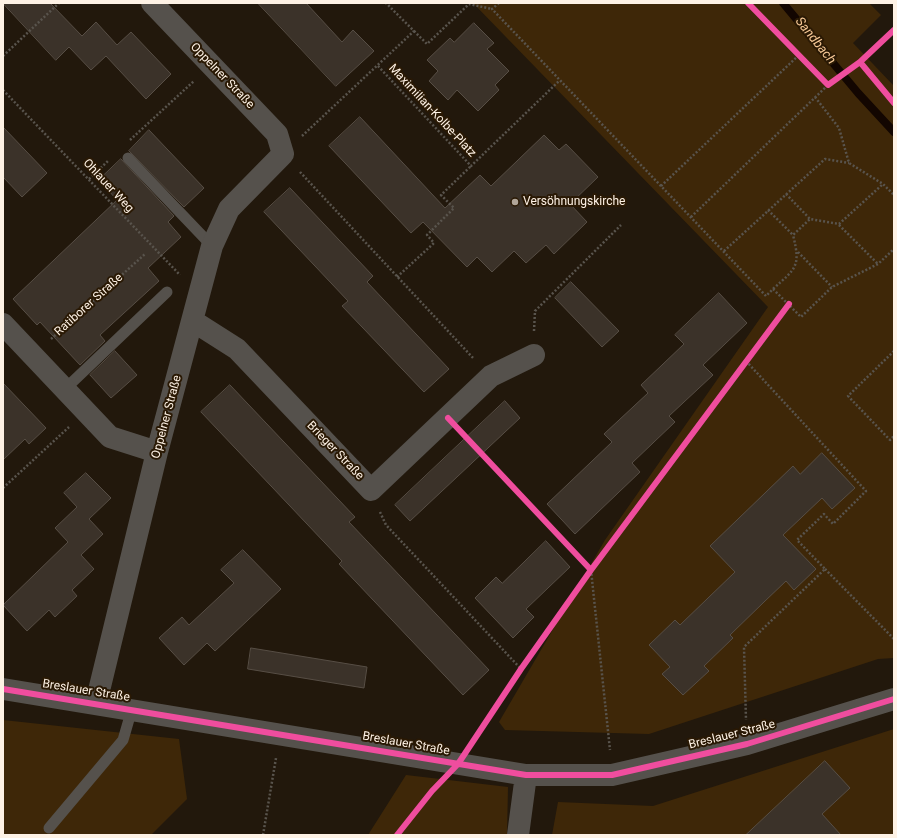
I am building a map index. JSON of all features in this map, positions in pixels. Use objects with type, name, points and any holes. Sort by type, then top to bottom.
[{"type":"street","name":"Oppelner Straße","points":[[96,703],[157,452],[212,246],[229,209],[283,154],[278,134],[152,3]]},
{"type":"street","name":"Brieger Straße","points":[[193,321],[237,349],[371,490],[491,376],[534,355]]},
{"type":"street","points":[[3,324],[110,437],[157,452]]},
{"type":"street","name":"Breslauer Straße","points":[[3,689],[96,703],[526,775],[612,775],[747,744],[894,699]]},
{"type":"street","points":[[518,835],[526,775]]},
{"type":"lane","points":[[128,158],[212,246]]},
{"type":"lane","points":[[65,389],[167,292]]},
{"type":"lane","points":[[49,828],[123,740],[132,709]]},
{"type":"path","points":[[3,56],[59,3]]},
{"type":"path","points":[[386,3],[427,44],[469,4],[492,9],[559,81],[766,296],[795,268],[798,252],[793,235],[768,210]]},
{"type":"path","points":[[492,9],[499,3]]},
{"type":"path","points":[[661,186],[799,55]]},
{"type":"path","points":[[126,145],[211,64]]},
{"type":"path","points":[[691,217],[828,85]]},
{"type":"path","points":[[816,97],[839,128],[849,163]]},
{"type":"path","points":[[283,154],[491,376]]},
{"type":"path","points":[[724,251],[825,159],[849,163],[883,184],[894,195]]},
{"type":"path","points":[[89,179],[110,160]]},
{"type":"path","points":[[397,277],[434,243],[427,235],[454,208],[441,195],[471,166]]},
{"type":"path","points":[[839,224],[883,184]]},
{"type":"path","points":[[786,194],[810,219],[839,224],[878,264]]},
{"type":"path","points":[[793,235],[810,219]]},
{"type":"path","points":[[534,355],[535,311],[621,225]]},
{"type":"path","points":[[774,289],[801,317],[832,287],[878,264],[894,249]]},
{"type":"path","points":[[798,252],[832,287]]},
{"type":"path","points":[[894,351],[848,396],[890,440],[894,436]]},
{"type":"path","points":[[746,361],[866,491],[833,524],[824,514],[797,540],[894,639]]},
{"type":"path","points":[[3,488],[85,412]]},
{"type":"path","points":[[371,490],[386,525],[521,669]]},
{"type":"path","points":[[747,744],[744,647],[825,569]]},
{"type":"path","points":[[591,570],[612,775]]},
{"type":"path","points":[[263,835],[280,734]]},
{"type":"shaded area","points":[[473,3],[869,3],[881,15],[853,43],[894,86],[894,658],[878,659],[649,734],[505,730],[499,722],[605,540],[768,307]]},
{"type":"shaded area","points":[[3,720],[179,739],[187,799],[151,835],[3,835]]},
{"type":"shaded area","points":[[894,729],[894,835],[552,835],[558,802],[653,806]]},
{"type":"shaded area","points":[[406,775],[508,787],[507,835],[368,835]]},
{"type":"building","points":[[3,3],[50,3],[82,36],[96,22],[117,45],[131,32],[171,74],[146,99],[106,56],[91,70],[69,47],[56,60]]},
{"type":"building","points":[[258,3],[306,3],[342,42],[353,30],[374,51],[336,86]]},
{"type":"building","points":[[474,23],[494,43],[487,49],[509,71],[495,85],[499,90],[478,111],[457,90],[448,100],[429,81],[438,71],[427,60],[450,38],[454,42]]},
{"type":"building","name":"Versöhnungskirche","points":[[360,117],[445,208],[480,175],[491,186],[544,135],[559,150],[566,144],[598,177],[570,204],[587,222],[554,254],[546,245],[526,263],[514,251],[492,272],[477,257],[467,267],[423,222],[411,233],[329,146]]},
{"type":"building","points":[[3,127],[47,173],[22,197],[3,177]]},
{"type":"building","points":[[149,130],[204,188],[184,207],[129,151]]},
{"type":"building","points":[[121,159],[174,216],[168,222],[181,237],[148,268],[159,281],[100,335],[105,341],[80,365],[40,322],[37,325],[13,299],[117,200],[99,180]]},
{"type":"building","points":[[290,188],[373,276],[367,282],[449,369],[424,392],[342,306],[348,301],[264,212]]},
{"type":"building","points":[[571,282],[619,331],[602,347],[555,298]]},
{"type":"building","points":[[719,293],[747,323],[703,365],[713,375],[669,416],[675,422],[632,463],[640,472],[575,534],[547,504],[612,442],[604,434],[648,393],[641,385],[684,344],[675,335]]},
{"type":"building","points":[[115,351],[137,375],[111,398],[90,375]]},
{"type":"building","points":[[3,383],[46,428],[29,444],[25,439],[3,460]]},
{"type":"building","points":[[230,385],[355,517],[349,522],[489,670],[463,695],[339,564],[342,561],[201,412]]},
{"type":"building","points":[[505,401],[520,418],[410,521],[395,505]]},
{"type":"building","points":[[822,453],[855,488],[832,509],[822,498],[783,535],[816,569],[794,590],[786,581],[730,635],[733,638],[704,666],[709,671],[683,695],[662,674],[670,667],[649,645],[675,620],[680,625],[735,572],[710,546],[793,466],[800,474]]},
{"type":"building","points":[[86,473],[111,498],[89,519],[103,534],[81,555],[94,569],[72,590],[77,596],[55,617],[49,610],[27,631],[3,605],[68,542],[55,528],[77,507],[64,493]]},
{"type":"building","points":[[546,541],[570,567],[526,609],[534,617],[513,638],[475,598],[496,577],[502,583]]},
{"type":"building","points":[[243,550],[281,589],[215,651],[207,643],[184,665],[159,638],[182,617],[189,625],[234,583],[221,570]]},
{"type":"building","points":[[251,648],[367,667],[364,688],[248,669]]},
{"type":"building","points":[[825,761],[850,788],[822,814],[841,835],[746,835]]},
{"type":"waterway","name":"Sandbach","points":[[783,3],[858,93],[894,132]]},
{"type":"cycle path","points":[[748,3],[828,85],[860,62],[894,30]]},
{"type":"cycle path","points":[[860,62],[894,103]]},
{"type":"cycle path","points":[[397,835],[432,791],[458,764],[521,669],[591,570],[789,304]]},
{"type":"cycle path","points":[[448,418],[591,570]]},
{"type":"cycle path","points":[[3,689],[526,775],[612,775],[747,744],[894,699]]},
{"type":"place","name":"Versöhnungskirche","points":[[515,202]]}]
